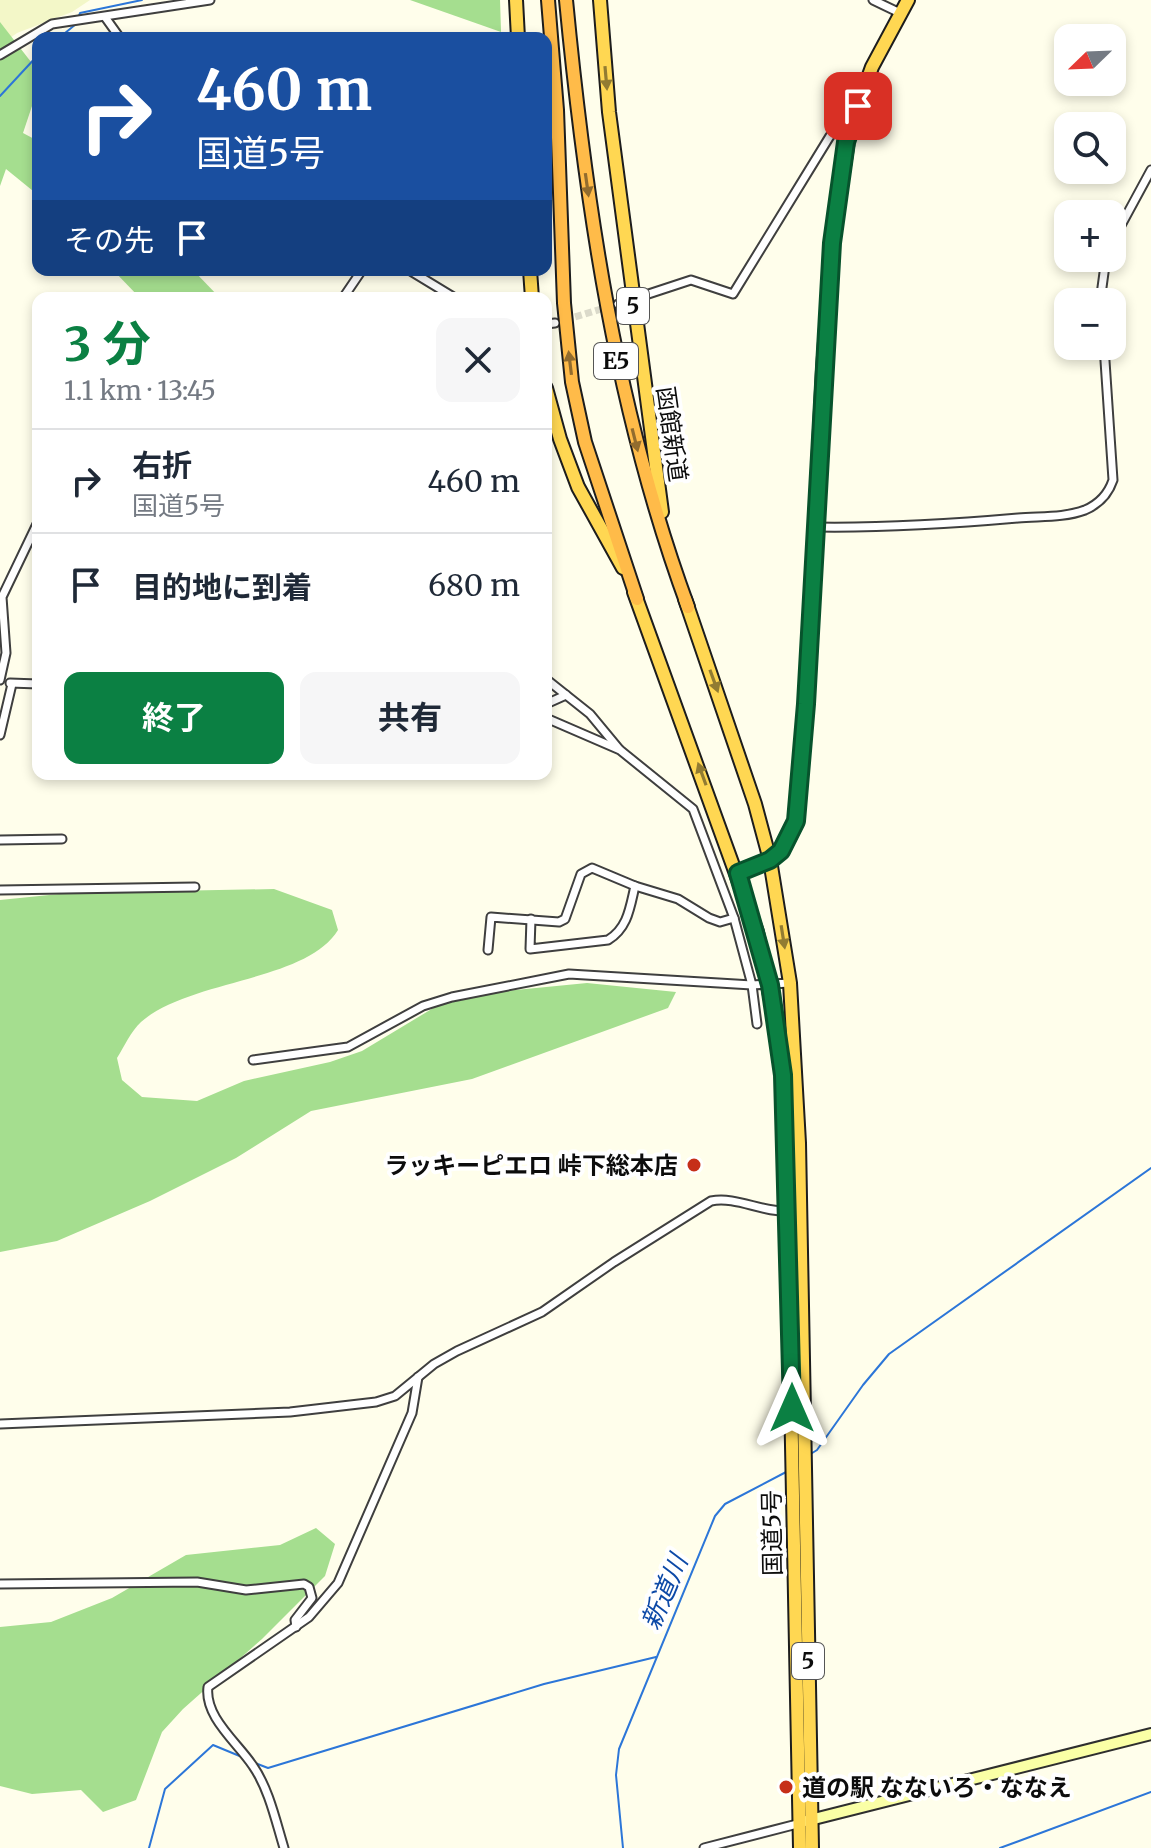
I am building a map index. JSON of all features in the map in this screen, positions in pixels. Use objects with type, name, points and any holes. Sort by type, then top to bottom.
[{"type":"highway","points":[[516,0],[518,32]]},
{"type":"highway","name":"E5","points":[[548,0],[551,32]]},
{"type":"highway","name":"E5","points":[[566,0],[596,243],[622,387],[650,495],[688,607]]},
{"type":"highway","name":"函館新道","points":[[600,0],[609,112],[660,507],[688,607],[733,734],[770,860]]},
{"type":"highway","points":[[738,873],[770,860],[790,839],[796,821],[806,704],[832,243],[850,128],[872,67],[908,0]]},
{"type":"highway","name":"E5","points":[[552,49],[561,259],[572,382],[585,442],[637,599]]},
{"type":"highway","name":"5","points":[[552,410],[578,487],[637,599],[738,873]]},
{"type":"highway","name":"国道5号","points":[[770,860],[790,983],[796,1052],[794,1211],[798,1477],[806,1821],[812,1848]]},
{"type":"highway","name":"国道5号","points":[[738,873],[770,985],[783,1075],[794,1211]]},
{"type":"highway","name":"国道5号","points":[[800,1848],[806,1821]]},
{"type":"main road","points":[[806,1821],[1151,1734]]},
{"type":"street","points":[[36,32],[46,26],[78,20],[210,0]]},
{"type":"street","points":[[873,0],[900,13]]},
{"type":"street","points":[[105,17],[116,32]]},
{"type":"street","points":[[0,55],[32,35]]},
{"type":"street","points":[[618,304],[691,280],[733,294],[830,136],[841,127],[850,128]]},
{"type":"street","points":[[1126,216],[1151,170]]},
{"type":"street","points":[[419,276],[445,292]]},
{"type":"street","points":[[815,527],[883,528],[1001,520],[1073,513],[1098,503],[1110,490],[1113,480],[1105,360]]},
{"type":"street","points":[[32,534],[2,597],[6,653],[0,680],[12,684],[32,684]]},
{"type":"street","points":[[0,735],[4,696],[12,684]]},
{"type":"street","points":[[552,684],[611,735],[620,750]]},
{"type":"street","points":[[552,701],[566,695]]},
{"type":"street","points":[[552,721],[620,750],[693,809],[734,918],[752,985],[757,1024]]},
{"type":"street","points":[[693,809],[712,800]]},
{"type":"street","points":[[0,840],[62,839]]},
{"type":"street","points":[[488,950],[491,917],[559,922],[565,919],[581,874],[592,868],[678,899],[720,922],[734,918]]},
{"type":"street","points":[[531,919],[530,949],[608,940],[616,935],[626,920],[635,886]]},
{"type":"street","points":[[0,890],[195,887]]},
{"type":"street","points":[[253,1060],[348,1047],[423,1006],[452,997],[569,974],[752,985],[790,983]]},
{"type":"street","points":[[0,1424],[351,1407],[395,1396],[457,1351],[542,1312],[711,1201],[723,1199],[772,1212],[794,1211]]},
{"type":"street","points":[[284,1848],[255,1768],[224,1730],[207,1695],[213,1681],[296,1627],[322,1606],[338,1583],[412,1413],[418,1377]]},
{"type":"street","points":[[0,1584],[197,1582],[246,1590],[304,1584],[309,1587],[312,1598],[295,1620],[296,1627]]},
{"type":"street","points":[[704,1848],[806,1821]]},
{"type":"green space","points":[[0,0],[90,0],[72,12],[17,33],[0,45]]},
{"type":"green space","points":[[410,0],[500,0],[501,32]]},
{"type":"green space","points":[[0,22],[32,63],[32,106],[23,133],[32,138],[32,190],[6,169],[0,186]]},
{"type":"green space","points":[[119,276],[199,276],[214,292],[134,292]]},
{"type":"green space","points":[[274,889],[332,910],[338,930],[322,947],[301,960],[188,997],[162,1008],[141,1022],[117,1058],[122,1080],[142,1097],[197,1101],[244,1081],[330,1062],[362,1051],[435,1007],[474,994],[587,983],[676,992],[668,1008],[472,1079],[311,1111],[236,1158],[150,1201],[57,1241],[0,1252],[0,900],[69,893]]},
{"type":"green space","points":[[316,1528],[335,1544],[325,1576],[162,1732],[136,1800],[103,1812],[81,1790],[32,1794],[0,1786],[0,1627],[51,1622],[112,1598],[186,1555],[280,1545]]},
{"type":"waterway","points":[[78,18],[80,13],[142,0]]},
{"type":"waterway","points":[[66,32],[76,24]]},
{"type":"waterway","points":[[0,96],[32,61]]},
{"type":"waterway","name":"新道川","points":[[809,1455],[817,1450],[889,1354],[1151,1168]]},
{"type":"waterway","name":"新道川","points":[[623,1848],[616,1775],[619,1749],[715,1516],[725,1504],[788,1471]]},
{"type":"waterway","name":"新道川","points":[[255,1763],[268,1768],[544,1684],[656,1657]]},
{"type":"waterway","name":"新道川","points":[[149,1848],[165,1789],[213,1745],[242,1757]]},
{"type":"waterway","points":[[1000,1848],[1151,1792]]},
{"type":"tunnel","points":[[555,323],[611,306]]},
{"type":"place","name":"ラッキーピエロ 峠下総本店","points":[[694,1165]]},
{"type":"place","name":"道の駅 なないろ・ななえ","points":[[786,1787]]},
{"type":"route","points":[[792,1408],[786,1143],[780,1044],[757,932],[738,873],[770,860],[781,851],[790,839],[796,821],[806,704],[832,243],[846,142],[858,106]]}]
